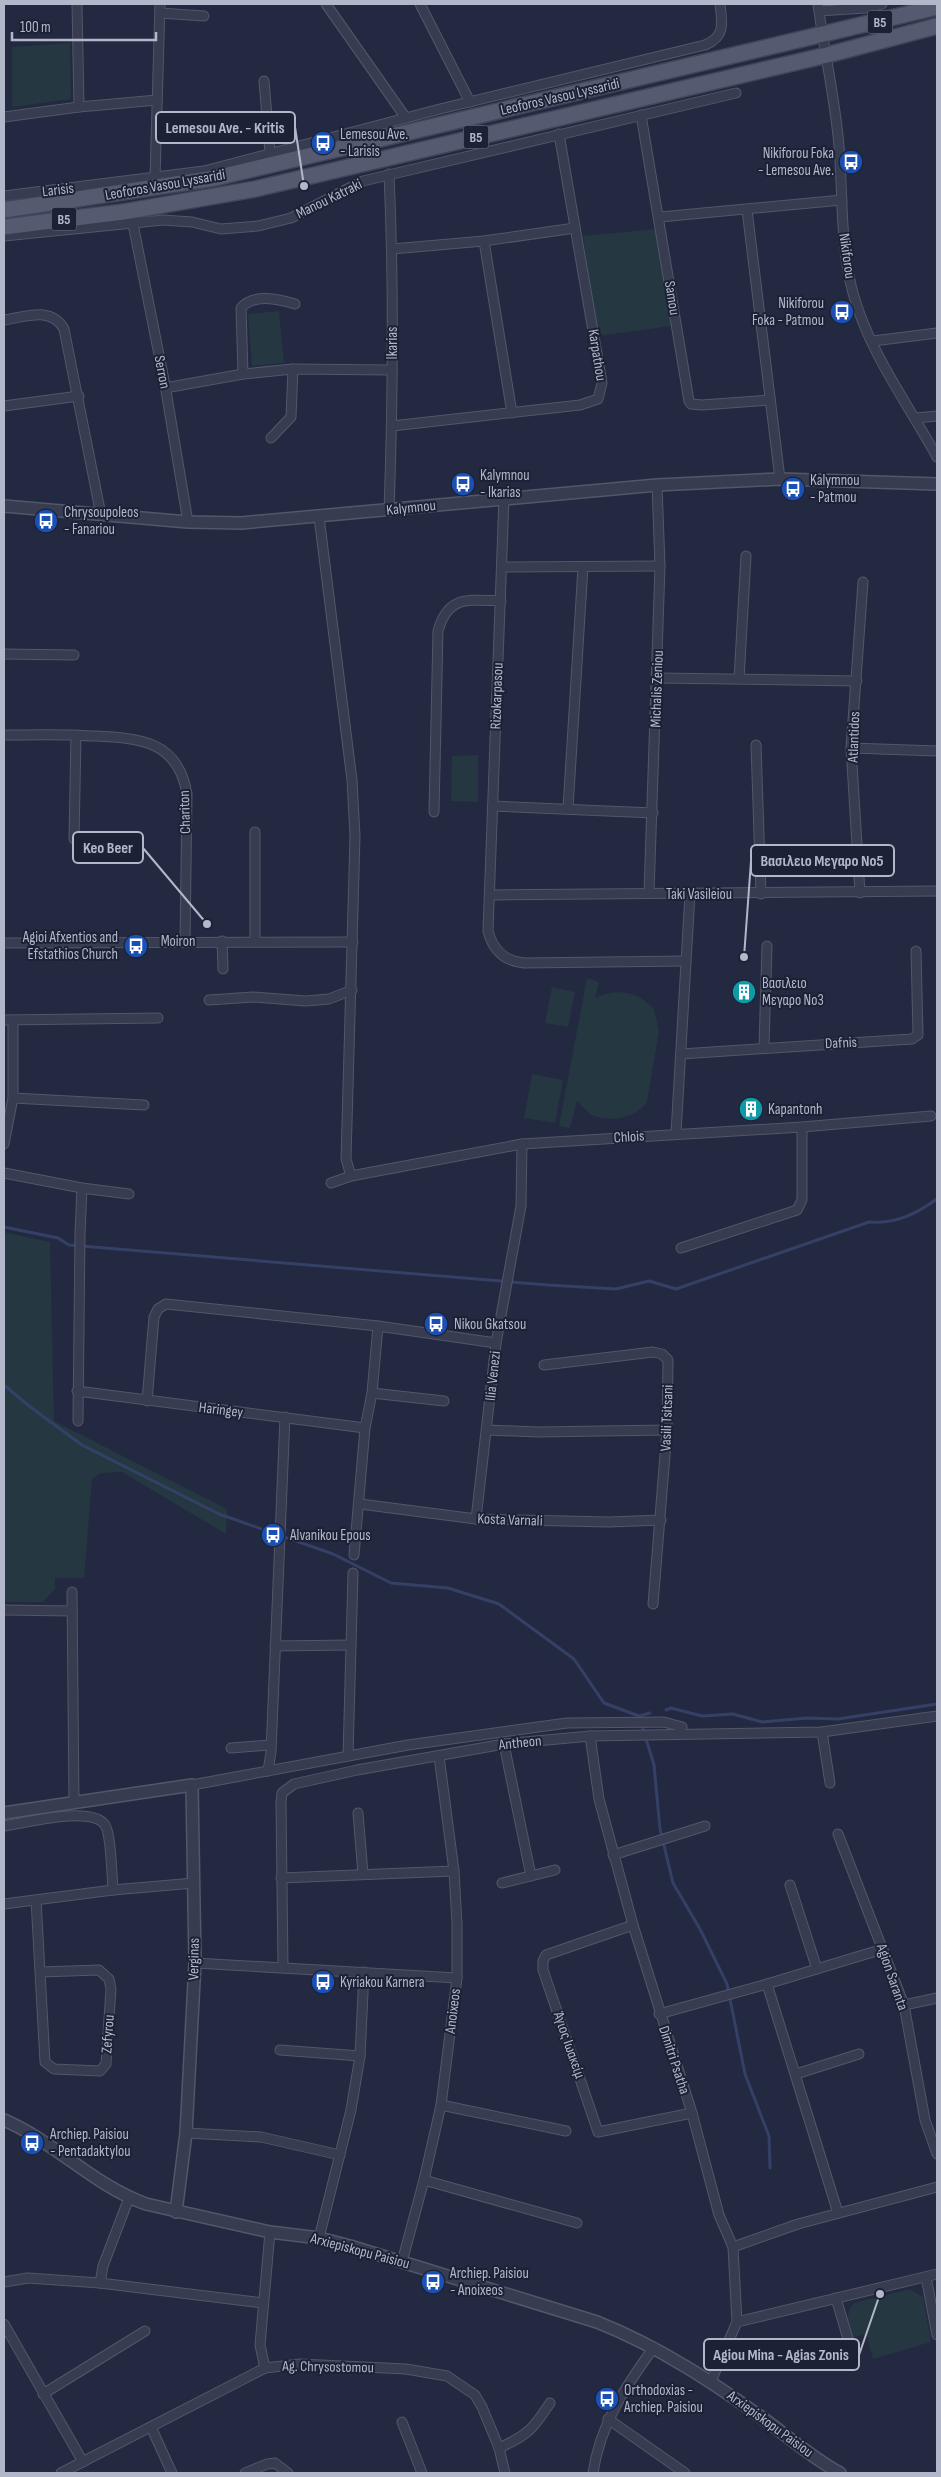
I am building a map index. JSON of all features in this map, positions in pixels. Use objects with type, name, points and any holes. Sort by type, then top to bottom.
[{"type":"main road","name":"Leoforos Vasou Lyssaridi","points":[[4,210],[215,178],[937,7]]},
{"type":"main road","name":"Leoforos Vasou Lyssaridi","points":[[4,227],[124,212],[255,189],[827,55],[937,26]]},
{"type":"street","points":[[77,4],[79,107]]},
{"type":"street","points":[[326,4],[406,118]]},
{"type":"street","points":[[420,4],[470,102]]},
{"type":"street","name":"Larisis","points":[[4,196],[204,171],[406,118],[713,42],[721,33],[723,26],[720,4]]},
{"type":"street","points":[[818,7],[865,8],[882,4]]},
{"type":"street","name":"Nikiforou","points":[[818,7],[827,55],[839,145],[844,248],[853,293],[893,381],[937,457]]},
{"type":"street","points":[[155,178],[160,9],[204,16]]},
{"type":"street","points":[[264,81],[270,153]]},
{"type":"street","name":"Manou Katraki","points":[[4,236],[164,220],[192,222],[221,229],[258,226],[290,218],[348,188],[389,174],[736,93]]},
{"type":"street","points":[[4,117],[79,107],[158,100]]},
{"type":"street","name":"Samou","points":[[641,115],[660,217],[689,400],[691,404],[702,405],[770,400]]},
{"type":"street","name":"Karpathou","points":[[392,426],[591,403],[598,399],[602,392],[602,383],[559,134]]},
{"type":"street","name":"Ikarias","points":[[389,174],[392,249],[392,426],[389,511]]},
{"type":"street","points":[[660,217],[842,200]]},
{"type":"street","points":[[747,210],[780,479]]},
{"type":"street","name":"Serron","points":[[133,224],[165,388],[188,522]]},
{"type":"street","points":[[392,249],[484,241],[575,228]]},
{"type":"street","points":[[484,241],[512,413]]},
{"type":"street","points":[[243,374],[241,308],[246,302],[253,299],[280,300],[295,304]]},
{"type":"street","points":[[4,320],[51,315],[59,320],[64,330],[79,396],[101,515]]},
{"type":"street","points":[[873,340],[937,333]]},
{"type":"street","points":[[165,388],[243,374],[293,369],[392,370]]},
{"type":"street","points":[[271,438],[291,417],[293,369]]},
{"type":"street","points":[[4,406],[79,396]]},
{"type":"street","points":[[916,418],[937,416]]},
{"type":"street","name":"Kalymnou","points":[[4,506],[188,522],[241,523],[389,511],[504,498],[657,485],[780,479],[937,484]]},
{"type":"street","name":"Michalis Zeniou","points":[[649,893],[658,678],[660,566],[657,485]]},
{"type":"street","name":"Rizokarpasou","points":[[504,498],[490,936],[498,952],[509,960],[524,963],[686,961]]},
{"type":"street","points":[[320,517],[352,780],[354,836],[353,942],[346,1159],[351,1176]]},
{"type":"street","points":[[739,679],[746,556]]},
{"type":"street","points":[[502,567],[660,566]]},
{"type":"street","points":[[568,808],[583,567]]},
{"type":"street","name":"Atlantidos","points":[[860,893],[851,748],[863,582]]},
{"type":"street","points":[[434,812],[438,631],[442,616],[449,606],[457,602],[501,601]]},
{"type":"street","points":[[4,654],[74,655]]},
{"type":"street","points":[[658,678],[857,681]]},
{"type":"street","name":"Chariton","points":[[4,735],[76,735],[141,739],[167,754],[179,768],[187,794],[185,941]]},
{"type":"street","points":[[74,839],[76,735]]},
{"type":"street","points":[[756,745],[761,894]]},
{"type":"street","points":[[851,748],[937,751]]},
{"type":"street","points":[[493,806],[652,813]]},
{"type":"street","points":[[255,832],[255,942]]},
{"type":"street","name":"Taki Vasileiou","points":[[491,895],[937,891]]},
{"type":"street","points":[[676,1133],[690,894]]},
{"type":"street","points":[[222,941],[223,969]]},
{"type":"street","name":"Moiron","points":[[4,943],[353,942]]},
{"type":"street","points":[[764,1047],[767,946]]},
{"type":"street","name":"Dafnis","points":[[681,1054],[912,1038],[918,1035],[916,951]]},
{"type":"street","points":[[209,1000],[253,997],[306,1001],[329,999],[352,990]]},
{"type":"street","points":[[4,1144],[13,1098],[8,1020],[158,1018]]},
{"type":"street","points":[[13,1098],[144,1105]]},
{"type":"street","name":"Chlois","points":[[331,1183],[351,1176],[522,1144],[676,1133],[802,1127],[931,1116]]},
{"type":"street","points":[[681,1248],[798,1210],[802,1200],[802,1127]]},
{"type":"street","name":"Ilia Venezi","points":[[476,1519],[496,1343],[521,1206],[522,1144]]},
{"type":"street","points":[[4,1173],[82,1188],[129,1194]]},
{"type":"street","points":[[78,1421],[77,1391],[82,1188]]},
{"type":"street","points":[[147,1401],[154,1317],[158,1309],[166,1304],[378,1326],[496,1343]]},
{"type":"street","points":[[354,1555],[360,1504],[365,1428],[372,1393],[378,1326]]},
{"type":"street","name":"Vasili Tsitsani","points":[[544,1365],[653,1352],[662,1354],[668,1360],[667,1430],[661,1520],[652,1604]]},
{"type":"street","name":"Haringey","points":[[77,1391],[365,1428]]},
{"type":"street","points":[[372,1393],[444,1400]]},
{"type":"street","points":[[268,1772],[285,1418]]},
{"type":"street","points":[[486,1430],[537,1432],[667,1430]]},
{"type":"street","name":"Kosta Varnali","points":[[360,1504],[476,1519],[609,1522],[661,1520]]},
{"type":"street","points":[[348,1756],[353,1573]]},
{"type":"street","points":[[72,1592],[74,1802]]},
{"type":"street","points":[[4,1610],[72,1611]]},
{"type":"street","points":[[275,1646],[351,1645]]},
{"type":"street","name":"Antheon","points":[[283,1967],[281,1802],[282,1793],[294,1784],[357,1770],[504,1744],[590,1736],[822,1732],[937,1716]]},
{"type":"street","points":[[4,1813],[192,1785],[408,1745],[566,1723],[664,1722],[682,1728]]},
{"type":"street","points":[[822,1732],[830,1783]]},
{"type":"street","name":"Dimitri Psatha","points":[[590,1736],[599,1799],[613,1855],[659,2014],[692,2113],[720,2215],[733,2247],[737,2322],[711,2381]]},
{"type":"street","points":[[504,1744],[532,1876]]},
{"type":"street","points":[[230,1748],[270,1745]]},
{"type":"street","name":"Anoixeos","points":[[402,2262],[424,2180],[441,2105],[457,1978],[457,1924],[454,1871],[439,1756]]},
{"type":"street","name":"Verginas","points":[[176,2212],[186,2133],[195,1963],[192,1785]]},
{"type":"street","points":[[358,1813],[363,1874]]},
{"type":"street","points":[[4,1826],[79,1814],[99,1819],[106,1826],[113,1890]]},
{"type":"street","points":[[613,1855],[705,1826]]},
{"type":"street","name":"Agion Saranta","points":[[838,1834],[904,2005],[925,2120],[937,2154]]},
{"type":"street","points":[[502,1883],[555,1870]]},
{"type":"street","points":[[281,1878],[454,1871]]},
{"type":"street","points":[[4,1904],[113,1890],[194,1883]]},
{"type":"street","points":[[790,1885],[817,1969]]},
{"type":"street","name":"Zefyrou","points":[[36,1900],[47,2065],[54,2069],[100,2071],[106,2064],[109,1979],[100,1970],[42,1972]]},
{"type":"street","name":"Άγιος Ιωακείμ","points":[[633,1926],[546,1955],[543,1960],[544,1970],[598,2132],[692,2113]]},
{"type":"street","points":[[659,2014],[735,1994],[883,1949]]},
{"type":"street","points":[[195,1963],[457,1978]]},
{"type":"street","points":[[319,2238],[351,2110],[360,2056],[364,1972]]},
{"type":"street","points":[[768,1984],[838,2213]]},
{"type":"street","points":[[904,2005],[937,1998]]},
{"type":"street","points":[[280,2050],[360,2056]]},
{"type":"street","points":[[796,2074],[859,2054]]},
{"type":"street","points":[[441,2105],[566,2131]]},
{"type":"street","name":"Arxiepiskopu Paisiou","points":[[4,2120],[35,2136],[95,2179],[129,2198],[176,2212],[270,2232],[319,2238],[597,2322],[654,2347],[711,2381],[840,2473]]},
{"type":"street","points":[[186,2133],[261,2137],[340,2154]]},
{"type":"street","points":[[424,2180],[577,2224]]},
{"type":"street","points":[[733,2247],[838,2213],[937,2187]]},
{"type":"street","points":[[100,2283],[103,2266],[129,2198]]},
{"type":"street","points":[[265,2368],[260,2345],[270,2232]]},
{"type":"street","points":[[737,2322],[937,2274]]},
{"type":"street","points":[[926,2277],[937,2335]]},
{"type":"street","points":[[4,2282],[28,2278],[100,2283],[263,2303]]},
{"type":"street","points":[[836,2298],[853,2356]]},
{"type":"street","points":[[4,2324],[83,2462]]},
{"type":"street","points":[[43,2394],[145,2331]]},
{"type":"street","points":[[593,2473],[596,2451],[608,2419],[624,2389],[654,2347]]},
{"type":"street","name":"Ag. Chrysostomou","points":[[61,2473],[265,2368],[310,2364],[406,2369],[447,2376],[475,2395],[499,2448],[505,2473]]},
{"type":"street","points":[[499,2448],[522,2438],[536,2426],[550,2403]]},
{"type":"street","points":[[608,2419],[685,2473]]},
{"type":"street","points":[[402,2422],[422,2473]]},
{"type":"street","points":[[151,2427],[172,2473]]},
{"type":"street","points":[[245,2473],[266,2464],[275,2463],[288,2473]]},
{"type":"shaded area","points":[[70,43],[71,99],[12,107],[12,47]]},
{"type":"shaded area","points":[[656,229],[671,326],[598,336],[583,236]]},
{"type":"shaded area","points":[[279,311],[284,363],[252,366],[248,314]]},
{"type":"shaded area","points":[[478,755],[478,802],[451,801],[452,756]]},
{"type":"shaded area","points":[[587,978],[599,982],[595,998],[619,992],[634,995],[648,1003],[654,1009],[659,1031],[647,1102],[630,1115],[622,1118],[607,1119],[592,1115],[577,1101],[570,1128],[559,1126]]},
{"type":"shaded area","points":[[552,987],[575,992],[568,1027],[545,1023]]},
{"type":"shaded area","points":[[532,1074],[563,1080],[555,1123],[524,1118]]},
{"type":"shaded area","points":[[4,1232],[50,1242],[54,1421],[227,1509],[226,1534],[122,1472],[101,1473],[92,1479],[84,1578],[55,1578],[55,1589],[43,1602],[4,1602]]},
{"type":"shaded area","points":[[910,2289],[923,2297],[931,2342],[873,2359],[866,2334],[852,2338],[848,2320],[851,2307],[854,2303]]},
{"type":"waterway","points":[[4,1227],[58,1238],[69,1245],[548,1285],[616,1289],[649,1281],[676,1289],[869,1222],[897,1220],[937,1199]]},
{"type":"waterway","points":[[4,1385],[82,1445],[219,1514],[333,1554],[391,1583],[448,1588],[499,1604],[574,1659],[604,1703],[639,1716],[654,1765],[660,1829],[673,1883],[700,1929],[727,1984],[745,2074],[769,2136],[770,2168]]},
{"type":"waterway","points":[[666,1710],[671,1708],[702,1716],[733,1714],[762,1722],[807,1718],[838,1719],[937,1704]]},
{"type":"waterway","points":[[639,1716],[650,1713]]},
{"type":"place","name":"Lemesou Ave. - Larisis","points":[[323,143]]},
{"type":"place","name":"Nikiforou Foka - Lemesou Ave.","points":[[851,162]]},
{"type":"place","name":"Lemesou Ave. - Kritis","points":[[304,186]]},
{"type":"place","name":"Nikiforou Foka - Patmou","points":[[842,312]]},
{"type":"place","name":"Kalymnou - Ikarias","points":[[463,484]]},
{"type":"place","name":"Kalymnou - Patmou","points":[[793,489]]},
{"type":"place","name":"Chrysoupoleos - Fanariou","points":[[46,521]]},
{"type":"place","name":"Keo Beer","points":[[207,924]]},
{"type":"place","name":"Agioi Afxentios and Efstathios Church","points":[[136,946]]},
{"type":"place","name":"Βασιλειο Μεγαρο Νο5","points":[[744,957]]},
{"type":"place","name":"Βασιλειο Μεγαρο Νο3","points":[[744,992]]},
{"type":"place","name":"Kapantonh","points":[[751,1109]]},
{"type":"place","name":"Nikou Gkatsou","points":[[436,1324]]},
{"type":"place","name":"Alvanikou Epous","points":[[273,1535]]},
{"type":"place","name":"Kyriakou Karnera","points":[[323,1982]]},
{"type":"place","name":"Archiep. Paisiou - Pentadaktylou","points":[[32,2143]]},
{"type":"place","name":"Archiep. Paisiou - Anoixeos","points":[[433,2282]]},
{"type":"place","name":"Agiou Mina - Agias Zonis","points":[[880,2294]]},
{"type":"place","name":"Orthodoxias - Archiep. Paisiou","points":[[607,2399]]}]
